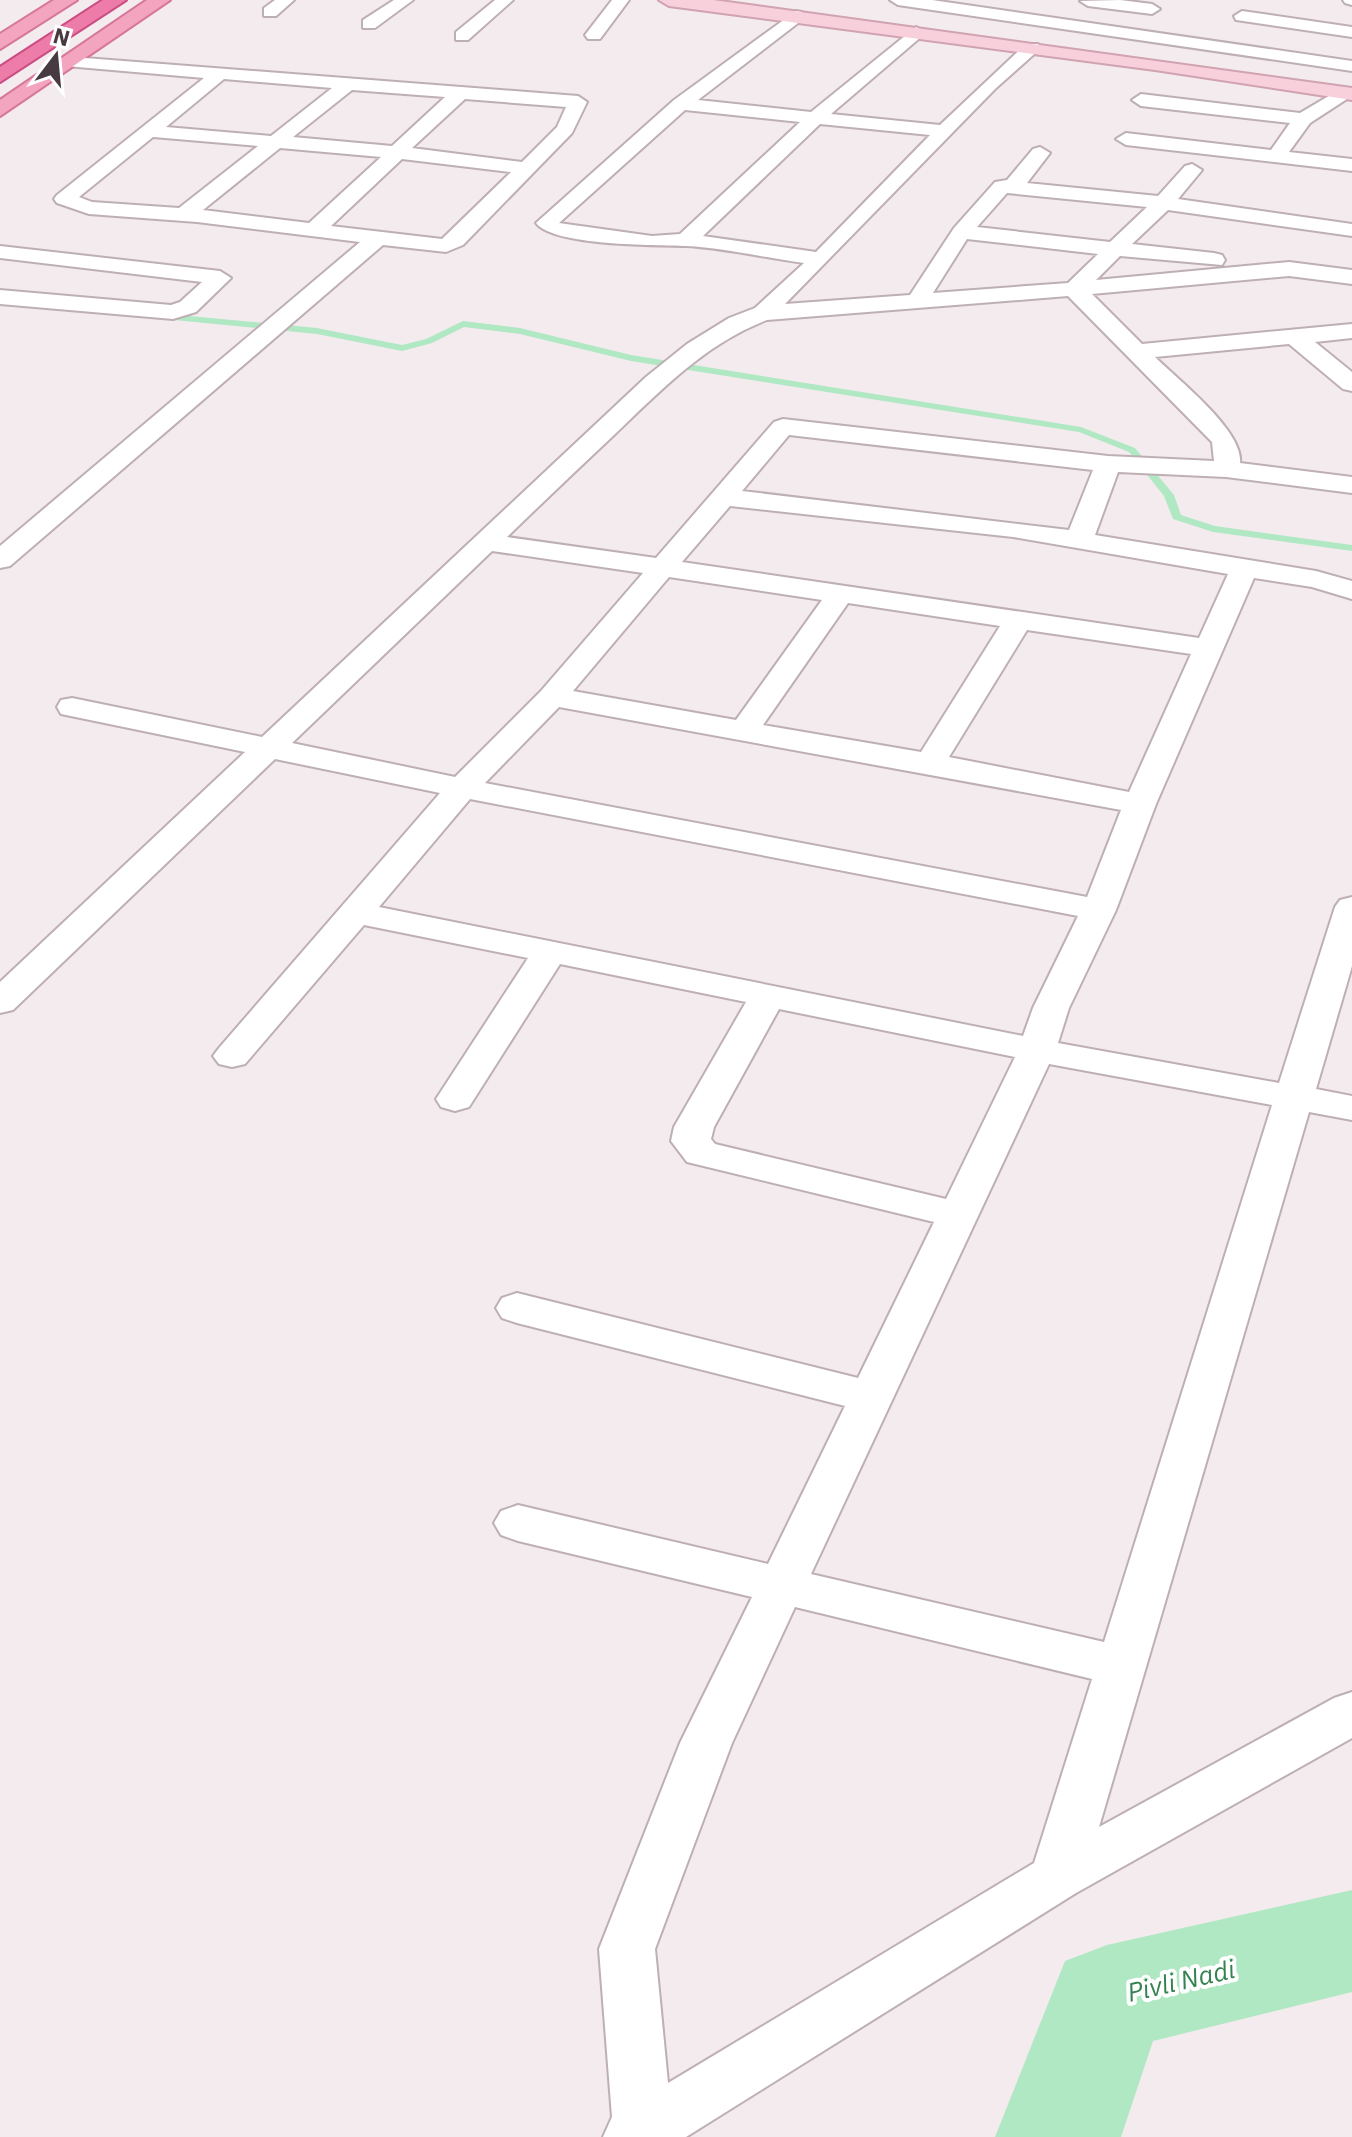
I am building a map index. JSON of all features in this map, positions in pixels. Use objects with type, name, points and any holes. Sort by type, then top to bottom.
[{"type":"highway","points":[[0,57],[89,0]]},
{"type":"highway","points":[[0,76],[116,0]]},
{"type":"main road","points":[[0,43],[67,0]]},
{"type":"main road","points":[[0,110],[160,0]]},
{"type":"main road","points":[[669,0],[1348,93]]},
{"type":"street","points":[[270,12],[286,0]]},
{"type":"street","points":[[369,24],[405,0]]},
{"type":"street","points":[[462,36],[505,0]]},
{"type":"street","points":[[594,35],[621,0]]},
{"type":"street","points":[[898,0],[1352,66]]},
{"type":"street","points":[[969,39],[1038,0]]},
{"type":"street","points":[[1081,0],[1152,9]]},
{"type":"street","points":[[796,16],[681,104],[546,223],[552,228],[652,242],[686,240],[821,259]]},
{"type":"street","points":[[1242,16],[1352,32]]},
{"type":"street","points":[[686,240],[816,117],[916,32]]},
{"type":"street","points":[[763,313],[1032,48]]},
{"type":"street","points":[[72,62],[578,102],[565,129],[446,246],[184,215],[89,208],[64,199],[220,74]]},
{"type":"street","points":[[184,215],[348,84]]},
{"type":"street","points":[[314,230],[460,93]]},
{"type":"street","points":[[1276,156],[1303,119],[1348,93]]},
{"type":"street","points":[[1141,100],[1303,119]]},
{"type":"street","points":[[681,104],[945,131]]},
{"type":"street","points":[[148,131],[270,144],[396,152],[526,168]]},
{"type":"street","points":[[1126,139],[1352,165]]},
{"type":"street","points":[[1014,185],[1040,153]]},
{"type":"street","points":[[1074,289],[1163,203],[1192,170]]},
{"type":"street","points":[[917,301],[961,232],[1002,186],[1163,203],[1352,230]]},
{"type":"street","points":[[1324,226],[1336,205]]},
{"type":"street","points":[[961,232],[1352,277]]},
{"type":"street","points":[[0,560],[378,238]]},
{"type":"street","points":[[0,252],[220,278],[188,307],[173,312],[0,297]]},
{"type":"street","points":[[0,1002],[655,382],[695,349],[737,323],[763,313],[1289,269]]},
{"type":"street","points":[[1074,289],[1224,440],[1228,455],[1226,469]]},
{"type":"street","points":[[1136,352],[1352,331]]},
{"type":"street","points":[[1295,337],[1352,384]]},
{"type":"street","points":[[232,1056],[462,788],[552,697],[783,427],[1108,464],[1226,469],[1352,485]]},
{"type":"street","points":[[1079,540],[1108,464]]},
{"type":"street","points":[[723,497],[1079,540],[1316,579],[1352,590]]},
{"type":"street","points":[[487,542],[1209,648]]},
{"type":"street","points":[[1244,568],[1140,804],[1099,910],[1051,1008],[1037,1050],[706,1743],[627,1949],[638,2134],[1057,1877],[1352,1713]]},
{"type":"street","points":[[744,730],[840,594]]},
{"type":"street","points":[[930,763],[1019,619]]},
{"type":"street","points":[[552,697],[930,763],[1140,804]]},
{"type":"street","points":[[72,707],[462,788],[1099,910]]},
{"type":"street","points":[[1057,1877],[1352,907]]},
{"type":"street","points":[[353,912],[1037,1050],[1352,1108]]},
{"type":"street","points":[[455,1099],[550,952]]},
{"type":"street","points":[[768,996],[694,1127],[691,1141],[701,1153],[958,1215]]},
{"type":"street","points":[[517,1308],[871,1397]]},
{"type":"street","points":[[518,1523],[1122,1666]]},
{"type":"waterway","points":[[157,316],[317,331],[402,348],[429,341],[463,324],[520,331],[631,358],[1081,430],[1132,450],[1169,495],[1177,517],[1213,529],[1352,548]]},
{"type":"waterway","name":"Pivli Nadi","points":[[1058,2137],[1107,1999],[1352,1941]]}]
